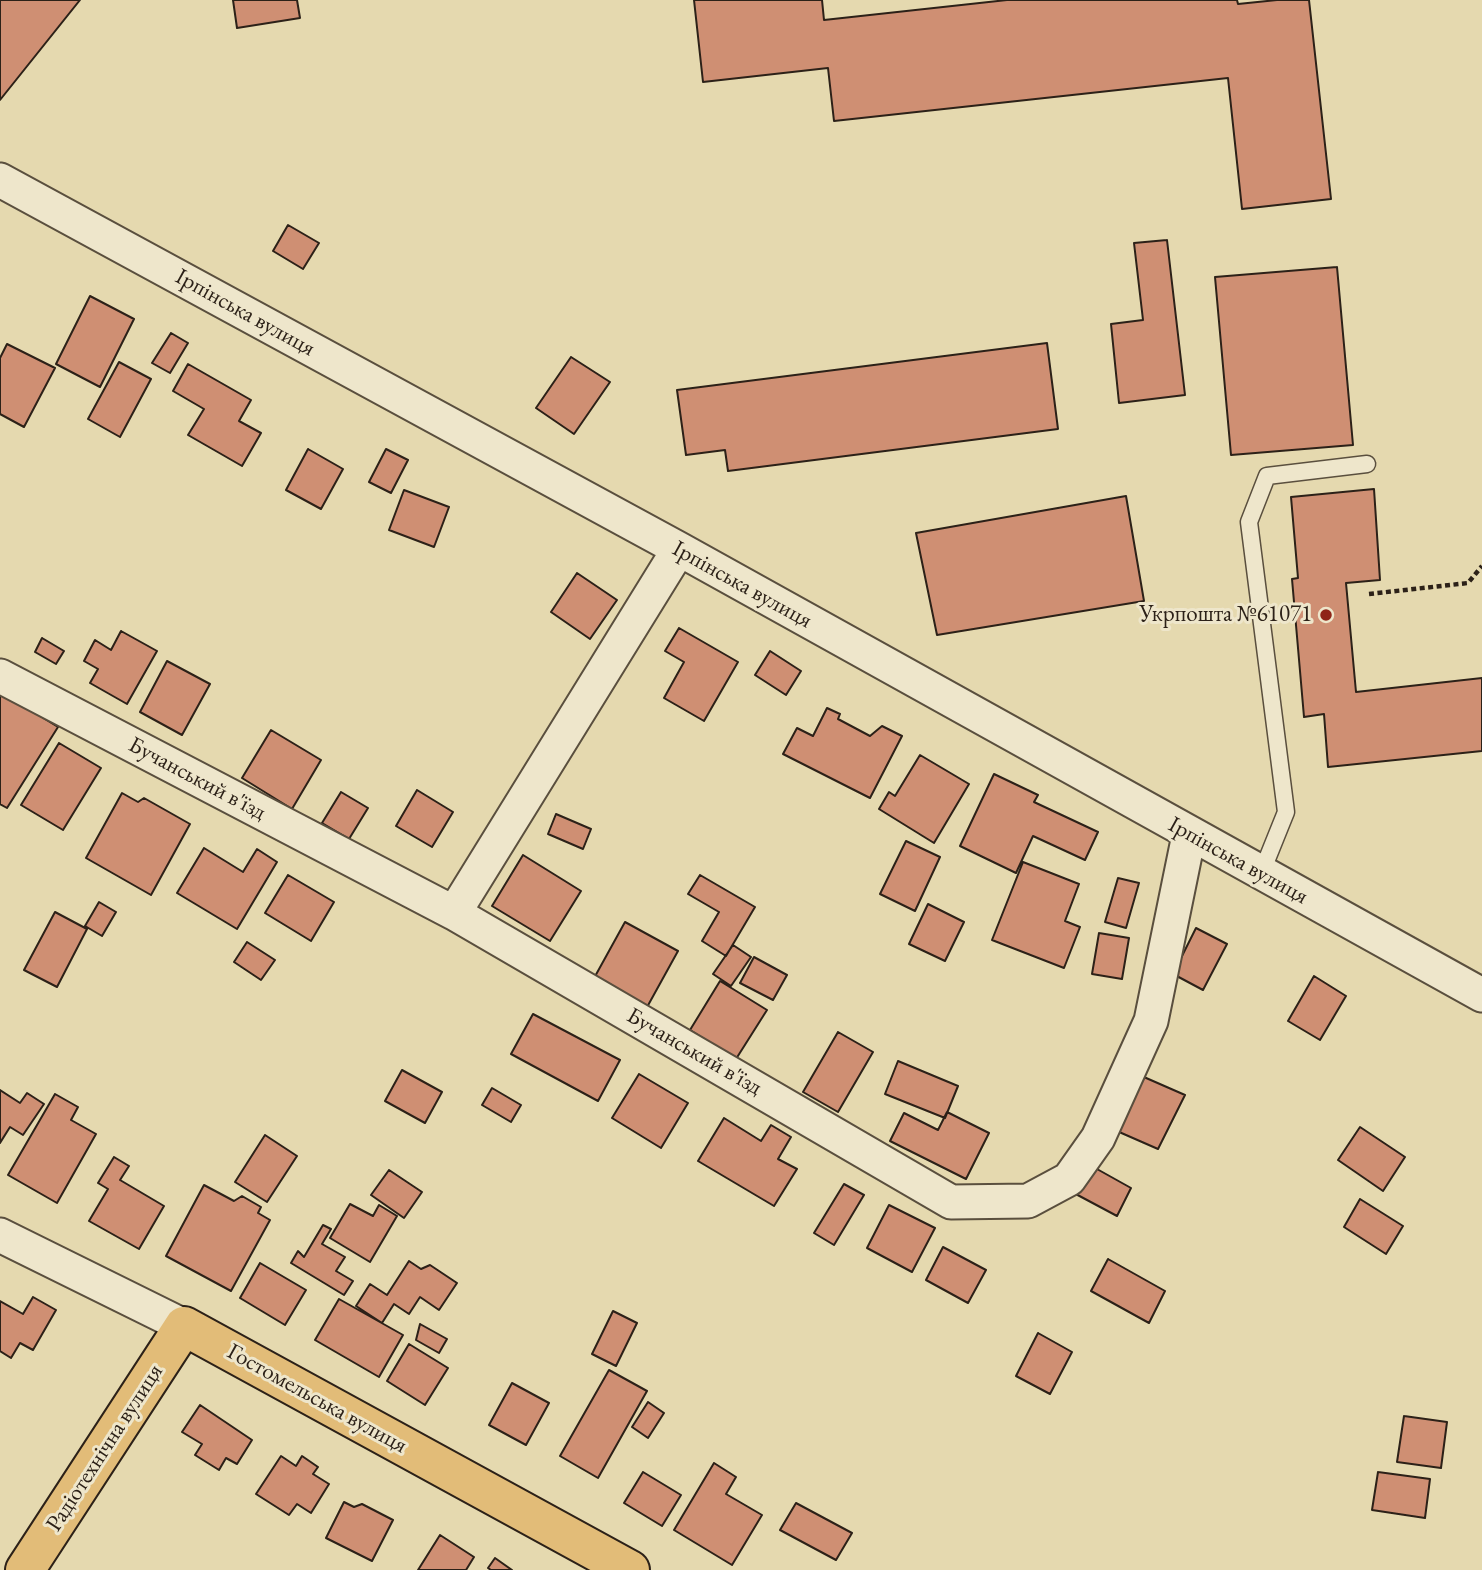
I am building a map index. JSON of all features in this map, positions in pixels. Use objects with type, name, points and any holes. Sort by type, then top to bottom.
[{"type":"main road","name":"Радіотехнічна вулиця","points":[[25,1570],[184,1326]]},
{"type":"main road","name":"Гостомельська вулиця","points":[[184,1326],[630,1570]]},
{"type":"street","name":"Ірпінська вулиця","points":[[0,180],[679,549],[1189,835],[1482,995]]},
{"type":"street","points":[[454,913],[679,549]]},
{"type":"street","name":"Бучанський в'їзд","points":[[0,676],[454,913],[951,1202],[1028,1201],[1069,1179],[1098,1138],[1150,1021],[1189,835]]},
{"type":"street","name":"Гостомельська вулиця","points":[[0,1235],[184,1326]]},
{"type":"lane","points":[[1261,874],[1286,812],[1249,522],[1267,476],[1367,464]]},
{"type":"path","points":[[1369,594],[1468,583],[1482,566]]},
{"type":"building","points":[[0,0],[80,0],[0,100]]},
{"type":"building","points":[[233,0],[297,0],[300,18],[237,28]]},
{"type":"building","points":[[694,0],[822,0],[824,20],[1007,0],[1237,0],[1238,4],[1309,0],[1331,199],[1242,209],[1228,78],[834,121],[828,68],[703,82]]},
{"type":"building","points":[[288,225],[319,243],[303,269],[273,251]]},
{"type":"building","points":[[1167,240],[1185,395],[1119,403],[1111,324],[1143,320],[1134,243]]},
{"type":"building","points":[[1337,267],[1353,445],[1231,455],[1215,277]]},
{"type":"building","points":[[90,296],[134,319],[100,387],[56,364]]},
{"type":"building","points":[[171,333],[188,343],[170,373],[152,363]]},
{"type":"building","points":[[1047,343],[1058,429],[728,471],[725,450],[686,455],[677,390]]},
{"type":"building","points":[[7,344],[55,368],[24,427],[0,414],[0,358]]},
{"type":"building","points":[[571,357],[610,382],[574,434],[536,408]]},
{"type":"building","points":[[119,362],[151,379],[120,437],[88,419]]},
{"type":"building","points":[[188,364],[251,400],[239,421],[261,433],[242,466],[188,435],[204,409],[173,391]]},
{"type":"building","points":[[308,449],[343,469],[321,509],[286,490]]},
{"type":"building","points":[[386,449],[408,460],[391,493],[369,482]]},
{"type":"building","points":[[1374,489],[1380,580],[1346,583],[1356,692],[1482,678],[1482,751],[1328,767],[1324,714],[1304,717],[1292,579],[1298,578],[1291,497]]},
{"type":"building","points":[[404,490],[449,507],[434,547],[389,530]]},
{"type":"building","points":[[1126,496],[1144,601],[937,635],[916,533]]},
{"type":"building","points":[[577,573],[617,600],[590,639],[551,612]]},
{"type":"building","points":[[679,628],[738,662],[704,721],[664,698],[684,662],[665,651]]},
{"type":"building","points":[[121,631],[157,651],[127,704],[90,683],[98,669],[84,661],[95,640],[111,650]]},
{"type":"building","points":[[42,638],[64,651],[56,664],[35,652]]},
{"type":"building","points":[[770,651],[801,671],[786,695],[755,675]]},
{"type":"building","points":[[167,661],[210,684],[182,735],[140,712]]},
{"type":"building","points":[[0,691],[58,727],[7,808],[0,804]]},
{"type":"building","points":[[827,708],[840,714],[838,719],[870,736],[882,726],[902,736],[870,798],[783,754],[797,728],[813,736]]},
{"type":"building","points":[[271,730],[321,760],[292,809],[242,778]]},
{"type":"building","points":[[59,743],[101,768],[63,830],[21,805]]},
{"type":"building","points":[[920,755],[969,784],[934,843],[879,809],[889,792],[895,796]]},
{"type":"building","points":[[994,774],[1038,795],[1034,802],[1098,832],[1085,860],[1033,836],[1016,873],[960,846]]},
{"type":"building","points":[[417,790],[453,812],[432,847],[396,826]]},
{"type":"building","points":[[341,792],[368,808],[349,839],[322,823]]},
{"type":"building","points":[[122,793],[138,802],[144,798],[190,824],[151,895],[86,858]]},
{"type":"building","points":[[556,814],[591,829],[583,849],[548,834]]},
{"type":"building","points":[[906,841],[940,857],[915,911],[880,894]]},
{"type":"building","points":[[204,848],[243,872],[257,849],[277,862],[237,929],[177,893]]},
{"type":"building","points":[[523,855],[581,891],[550,941],[492,906]]},
{"type":"building","points":[[1023,862],[1079,884],[1065,921],[1080,927],[1064,968],[992,940]]},
{"type":"building","points":[[288,875],[334,902],[311,941],[265,913]]},
{"type":"building","points":[[700,875],[755,907],[726,956],[702,941],[719,912],[688,894]]},
{"type":"building","points":[[1118,878],[1139,883],[1126,928],[1105,922]]},
{"type":"building","points":[[99,902],[116,912],[102,936],[85,926]]},
{"type":"building","points":[[928,904],[964,922],[945,961],[909,944]]},
{"type":"building","points":[[55,912],[87,929],[57,987],[24,970]]},
{"type":"building","points":[[625,922],[678,951],[646,1009],[593,980]]},
{"type":"building","points":[[1196,928],[1227,944],[1203,990],[1173,974]]},
{"type":"building","points":[[1099,933],[1129,938],[1122,979],[1092,974]]},
{"type":"building","points":[[247,942],[275,960],[261,980],[234,962]]},
{"type":"building","points":[[733,945],[751,957],[731,986],[713,974]]},
{"type":"building","points":[[754,957],[787,975],[773,1000],[740,983]]},
{"type":"building","points":[[1314,976],[1346,996],[1320,1040],[1288,1021]]},
{"type":"building","points":[[720,981],[767,1010],[736,1059],[690,1030]]},
{"type":"building","points":[[533,1014],[620,1060],[598,1101],[511,1054]]},
{"type":"building","points":[[838,1032],[873,1052],[838,1112],[803,1092]]},
{"type":"building","points":[[898,1061],[958,1086],[945,1118],[885,1094]]},
{"type":"building","points":[[402,1070],[442,1092],[425,1123],[385,1101]]},
{"type":"building","points":[[639,1074],[688,1103],[661,1148],[612,1118]]},
{"type":"building","points":[[1137,1074],[1185,1095],[1158,1149],[1110,1128]]},
{"type":"building","points":[[492,1088],[521,1105],[511,1122],[482,1105]]},
{"type":"building","points":[[0,1090],[20,1103],[27,1093],[44,1104],[23,1135],[10,1127],[0,1143]]},
{"type":"building","points":[[55,1094],[78,1107],[71,1120],[96,1134],[57,1203],[8,1175]]},
{"type":"building","points":[[947,1112],[989,1133],[966,1179],[890,1141],[904,1113],[938,1130]]},
{"type":"building","points":[[724,1118],[761,1141],[771,1125],[791,1137],[778,1159],[797,1169],[774,1206],[698,1161]]},
{"type":"building","points":[[1360,1127],[1405,1157],[1383,1191],[1338,1160]]},
{"type":"building","points":[[265,1135],[297,1156],[267,1202],[235,1182]]},
{"type":"building","points":[[114,1157],[129,1166],[120,1180],[164,1206],[139,1249],[89,1221],[108,1189],[98,1183]]},
{"type":"building","points":[[1088,1164],[1131,1188],[1117,1216],[1072,1192]]},
{"type":"building","points":[[389,1170],[422,1192],[404,1218],[371,1195]]},
{"type":"building","points":[[844,1184],[864,1195],[834,1245],[814,1233]]},
{"type":"building","points":[[204,1185],[234,1201],[242,1196],[261,1207],[258,1213],[270,1220],[231,1291],[166,1256]]},
{"type":"building","points":[[1360,1199],[1403,1226],[1386,1254],[1344,1227]]},
{"type":"building","points":[[350,1204],[373,1216],[379,1205],[397,1216],[370,1262],[330,1238]]},
{"type":"building","points":[[889,1205],[935,1228],[912,1272],[867,1248]]},
{"type":"building","points":[[323,1225],[331,1229],[322,1244],[345,1257],[336,1271],[353,1281],[344,1295],[291,1263],[298,1251],[304,1257]]},
{"type":"building","points":[[943,1247],[986,1270],[968,1303],[926,1280]]},
{"type":"building","points":[[1108,1259],[1165,1291],[1149,1323],[1091,1291]]},
{"type":"building","points":[[409,1261],[421,1269],[430,1265],[457,1283],[439,1310],[420,1297],[409,1314],[394,1304],[382,1323],[356,1306],[370,1284],[387,1295]]},
{"type":"building","points":[[260,1263],[306,1290],[285,1325],[240,1298]]},
{"type":"building","points":[[33,1297],[56,1310],[33,1350],[20,1343],[11,1358],[0,1351],[0,1301],[23,1314]]},
{"type":"building","points":[[339,1299],[403,1335],[379,1377],[315,1340]]},
{"type":"building","points":[[613,1311],[637,1323],[616,1366],[592,1354]]},
{"type":"building","points":[[420,1324],[447,1339],[439,1353],[416,1340]]},
{"type":"building","points":[[1038,1333],[1072,1352],[1050,1394],[1016,1376]]},
{"type":"building","points":[[409,1344],[448,1368],[425,1405],[387,1381]]},
{"type":"building","points":[[609,1370],[647,1391],[598,1478],[560,1456]]},
{"type":"building","points":[[512,1383],[549,1403],[526,1445],[489,1425]]},
{"type":"building","points":[[648,1402],[664,1413],[648,1438],[632,1427]]},
{"type":"building","points":[[200,1405],[252,1440],[237,1464],[226,1458],[219,1470],[195,1455],[202,1444],[182,1432]]},
{"type":"building","points":[[1404,1416],[1447,1422],[1441,1468],[1397,1462]]},
{"type":"building","points":[[281,1456],[296,1466],[302,1456],[318,1467],[313,1474],[329,1484],[311,1513],[297,1504],[289,1515],[256,1494]]},
{"type":"building","points":[[714,1463],[736,1477],[726,1494],[762,1515],[732,1565],[674,1530]]},
{"type":"building","points":[[643,1472],[681,1495],[662,1526],[624,1503]]},
{"type":"building","points":[[1378,1472],[1430,1479],[1425,1518],[1372,1510]]},
{"type":"building","points":[[344,1502],[354,1507],[362,1504],[393,1520],[372,1561],[326,1538]]},
{"type":"building","points":[[796,1503],[852,1533],[836,1560],[780,1530]]},
{"type":"building","points":[[440,1535],[474,1557],[466,1570],[418,1570]]},
{"type":"building","points":[[495,1558],[512,1570],[488,1568]]},
{"type":"place","name":"Укрпошта №61071","points":[[1326,615]]}]
